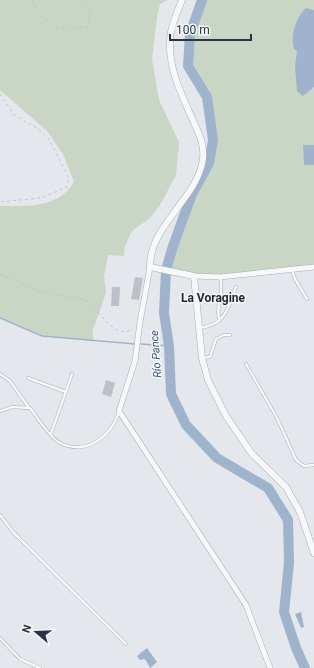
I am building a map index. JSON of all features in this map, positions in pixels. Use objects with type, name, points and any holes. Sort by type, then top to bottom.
[{"type":"street","points":[[182,0],[172,30],[170,43],[171,58],[176,82],[200,136],[203,160],[194,184],[166,225],[155,246],[153,268],[140,322],[135,360],[119,411],[246,605],[270,668]]},
{"type":"street","points":[[153,268],[176,271],[194,276],[220,277],[314,267]]},
{"type":"street","points":[[194,276],[202,358],[208,380],[226,416],[252,454],[286,487],[300,512],[314,553]]},
{"type":"lane","points":[[292,270],[295,279],[307,299]]},
{"type":"lane","points":[[220,277],[222,290],[218,317],[220,320]]},
{"type":"lane","points":[[199,328],[210,327],[220,320],[230,303],[236,287]]},
{"type":"lane","points":[[202,358],[210,357],[216,339],[224,335],[230,335]]},
{"type":"lane","points":[[246,364],[277,418],[296,460],[304,466],[314,465]]},
{"type":"lane","points":[[0,374],[10,380],[51,435],[59,442],[71,446],[88,446],[105,437],[116,421],[119,411]]},
{"type":"lane","points":[[51,435],[72,374]]},
{"type":"lane","points":[[28,378],[66,392]]},
{"type":"lane","points":[[0,411],[12,407],[30,408]]},
{"type":"lane","points":[[0,515],[13,532],[126,644]]},
{"type":"lane","points":[[0,638],[20,659],[40,668]]},
{"type":"path","points":[[32,0],[36,8],[54,26],[64,29],[77,29],[88,26],[90,14],[83,0]]},
{"type":"path","points":[[0,94],[14,115],[37,128],[49,139],[69,179],[67,187],[40,198],[0,202]]},
{"type":"path","points":[[0,274],[40,292],[84,299],[88,301],[104,321],[120,330],[133,329]]},
{"type":"green space","points":[[0,0],[168,0],[160,4],[152,59],[159,100],[179,142],[176,175],[160,205],[150,218],[132,231],[125,246],[124,256],[108,255],[104,276],[106,293],[93,330],[93,341],[42,336],[0,318],[0,206],[31,206],[41,204],[59,197],[67,191],[74,182],[63,154],[47,131],[0,90]]},
{"type":"green space","points":[[202,0],[314,0],[314,267],[220,277],[166,270],[192,194],[209,163],[213,140],[207,97],[188,66],[190,34]]},
{"type":"water","points":[[306,8],[314,10],[314,87],[303,96],[297,91],[295,66],[297,51],[294,49],[293,33],[299,16]]},
{"type":"water","points":[[303,145],[314,145],[314,165],[304,165]]},
{"type":"water","points":[[301,612],[304,627],[301,628],[295,614]]},
{"type":"water","points":[[147,648],[157,662],[150,668],[145,659],[140,660],[137,656]]},
{"type":"building","points":[[135,277],[143,278],[139,300],[131,299]]},
{"type":"building","points":[[112,287],[120,287],[119,306],[111,306]]},
{"type":"building","points":[[106,380],[115,383],[111,397],[102,394]]},
{"type":"waterway","name":"Río Pance","points":[[202,0],[190,34],[188,66],[207,97],[213,140],[209,163],[192,194],[166,270],[164,313],[169,346],[171,394],[186,425],[217,458],[268,488],[288,520],[289,563],[284,612],[296,648],[305,668]]},
{"type":"waterway","points":[[0,318],[42,336],[135,344]]},
{"type":"waterway","points":[[141,344],[169,346]]},
{"type":"district","name":"La Voragine","points":[[213,298]]}]
